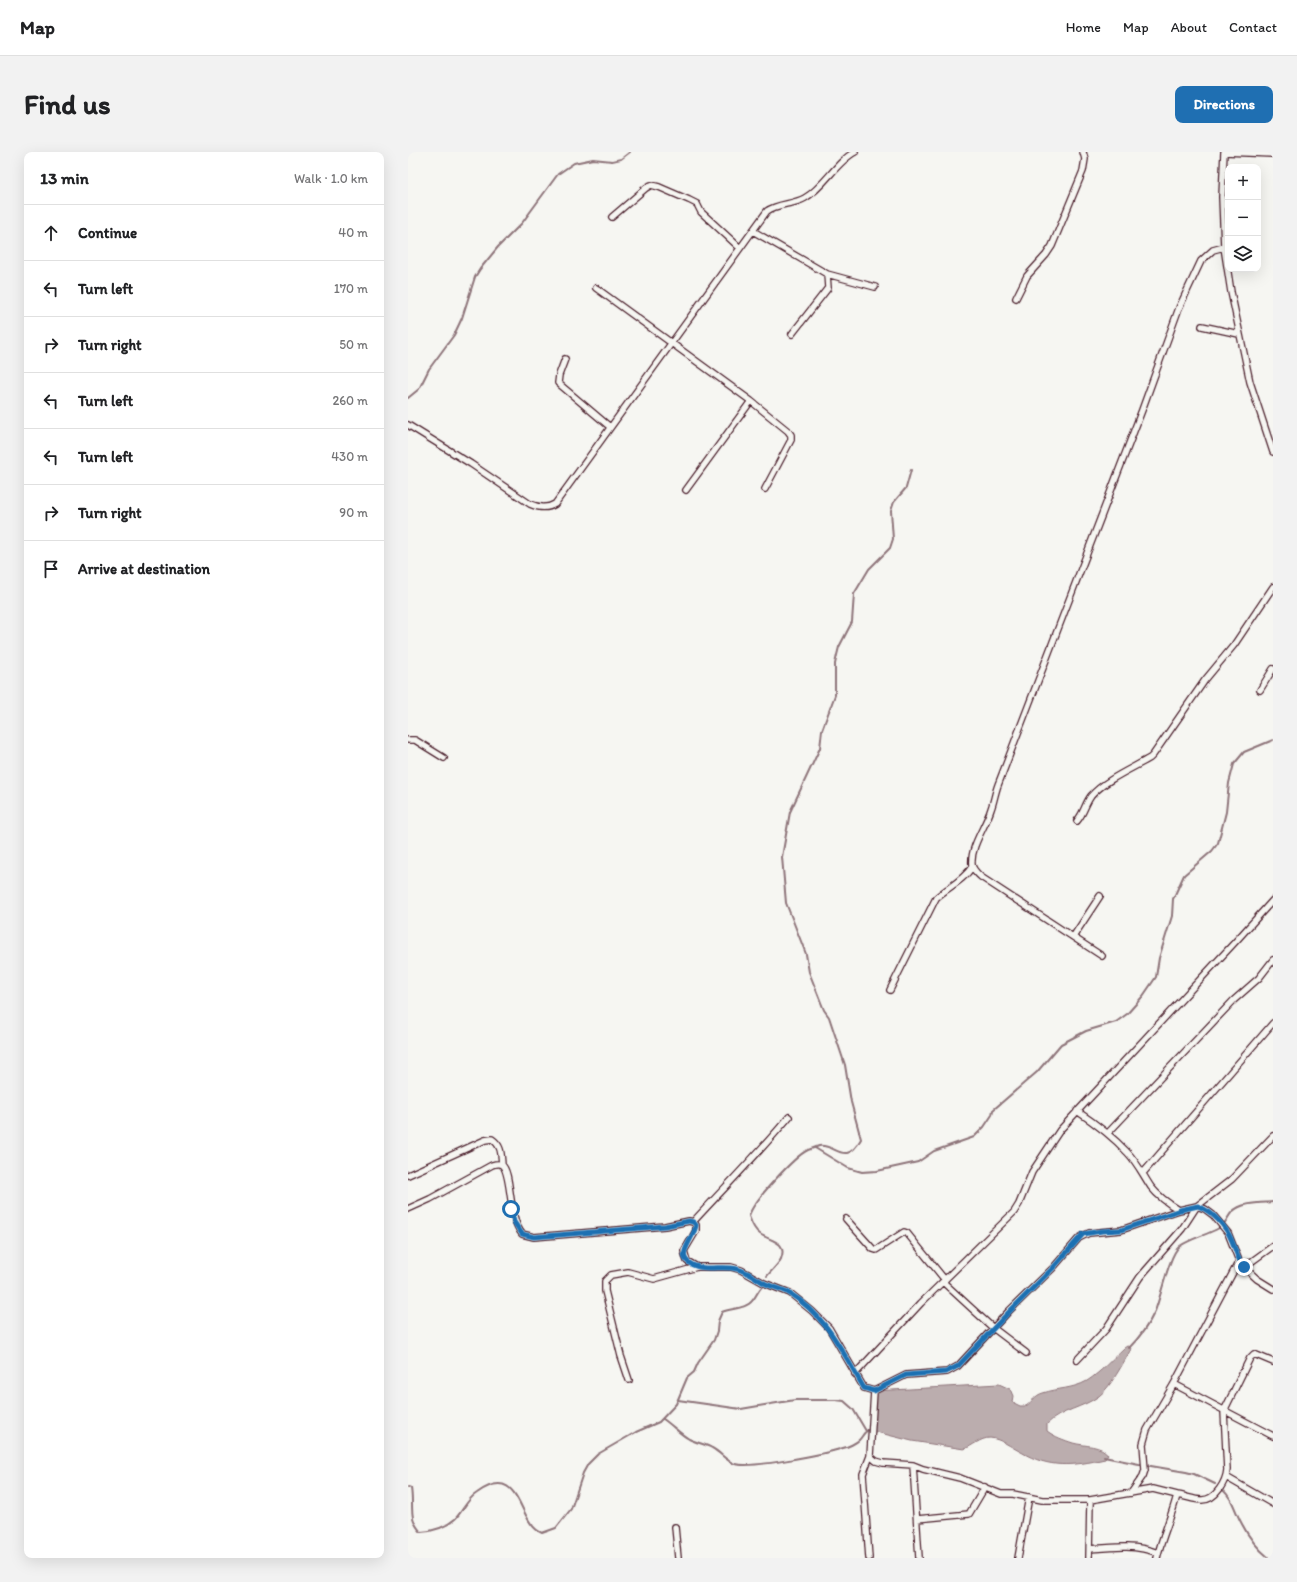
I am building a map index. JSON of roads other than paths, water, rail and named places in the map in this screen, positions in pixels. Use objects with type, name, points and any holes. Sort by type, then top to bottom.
[{"type":"street","points":[[408,425],[471,464],[530,504],[540,507],[549,507],[555,504],[767,211],[771,208],[789,204],[805,198],[855,152]]},
{"type":"street","points":[[1016,298],[1027,276],[1052,246],[1083,171],[1085,159],[1083,152]]},
{"type":"street","points":[[1273,154],[1224,152],[1222,196],[1224,247],[1239,334],[1250,382],[1273,452]]},
{"type":"street","points":[[612,217],[651,185],[659,187],[697,204],[701,212],[740,248]]},
{"type":"street","points":[[753,231],[827,274],[875,288]]},
{"type":"street","points":[[890,990],[936,898],[963,878],[972,866],[974,851],[991,810],[998,785],[1142,410],[1179,308],[1201,262],[1213,250],[1224,247]]},
{"type":"street","points":[[792,334],[828,288],[827,274]]},
{"type":"street","points":[[596,288],[751,401],[788,431],[791,436],[791,440],[765,489]]},
{"type":"street","points":[[1202,326],[1239,334]]},
{"type":"street","points":[[565,359],[558,382],[610,427]]},
{"type":"street","points":[[686,490],[751,401]]},
{"type":"street","points":[[1077,820],[1096,791],[1153,755],[1205,680],[1234,645],[1273,587]]},
{"type":"street","points":[[1260,690],[1273,669]]},
{"type":"street","points":[[408,740],[415,740],[444,758]]},
{"type":"street","points":[[972,866],[975,872],[981,877],[1102,956]]},
{"type":"street","points":[[1073,937],[1100,896]]},
{"type":"street","points":[[855,1374],[895,1330],[1014,1212],[1039,1161],[1060,1130],[1273,900]]},
{"type":"street","points":[[1108,1133],[1234,1000],[1259,978],[1273,960]]},
{"type":"street","points":[[1143,1173],[1273,1023]]},
{"type":"street","points":[[1077,1111],[1108,1133],[1127,1152],[1159,1196],[1180,1210]]},
{"type":"street","points":[[693,1222],[762,1149],[788,1117]]},
{"type":"street","points":[[1077,1360],[1106,1329],[1140,1277],[1182,1228],[1198,1206],[1232,1179],[1273,1136]]},
{"type":"street","points":[[408,1175],[484,1140],[492,1139],[498,1143],[501,1151],[502,1165],[508,1182],[514,1222],[522,1234],[534,1237],[637,1229],[665,1226],[689,1221],[693,1222]]},
{"type":"street","points":[[408,1209],[430,1199],[492,1164],[502,1165]]},
{"type":"street","points":[[629,1380],[621,1356],[605,1291],[605,1281],[611,1275],[620,1273],[628,1272],[654,1279],[697,1267],[731,1267],[741,1270],[764,1283],[790,1294],[812,1311],[829,1328],[864,1388],[874,1391],[906,1375],[946,1372],[952,1370],[972,1352],[993,1328],[1053,1268],[1083,1234],[1121,1230],[1180,1210],[1198,1206],[1213,1215],[1228,1233],[1239,1261],[1244,1267],[1257,1279],[1273,1289]]},
{"type":"street","points":[[846,1219],[873,1249],[876,1250],[904,1232],[907,1233],[944,1281],[993,1328],[1026,1353]]},
{"type":"street","points":[[693,1222],[696,1225],[696,1231],[684,1251],[687,1261],[697,1267]]},
{"type":"street","points":[[1244,1267],[1273,1246]]},
{"type":"street","points":[[1131,1493],[1144,1476],[1144,1436],[1174,1384],[1239,1261]]},
{"type":"street","points":[[870,1456],[876,1461],[883,1463],[914,1465],[923,1469],[960,1478],[1001,1494],[1013,1494],[1042,1500],[1090,1500],[1154,1489],[1202,1500],[1209,1499],[1222,1486],[1226,1477],[1227,1470],[1224,1411],[1250,1358],[1254,1354],[1273,1362]]},
{"type":"street","points":[[1174,1384],[1273,1436]]},
{"type":"street","points":[[869,1558],[863,1474],[870,1456],[874,1391]]},
{"type":"street","points":[[914,1465],[919,1558]]},
{"type":"street","points":[[1226,1477],[1273,1504]]},
{"type":"street","points":[[917,1519],[969,1514],[985,1487]]},
{"type":"street","points":[[1090,1549],[1130,1546],[1139,1547],[1157,1556],[1177,1495]]},
{"type":"street","points":[[1018,1558],[1029,1497]]},
{"type":"street","points":[[1089,1558],[1090,1500]]},
{"type":"street","points":[[675,1527],[678,1558]]},
{"type":"waterway","points":[[408,398],[419,389],[429,369],[454,335],[462,318],[475,277],[480,269],[498,247],[522,223],[558,174],[574,163],[593,159],[612,161],[621,159],[630,152]]},
{"type":"waterway","points":[[767,1276],[781,1259],[783,1253],[782,1248],[777,1242],[760,1234],[756,1230],[749,1216],[752,1209],[784,1170],[808,1150],[819,1146],[825,1146],[840,1152],[850,1152],[855,1148],[861,1139],[851,1102],[845,1065],[829,1017],[824,1010],[809,972],[806,954],[786,903],[782,857],[790,812],[820,748],[822,730],[835,695],[835,664],[839,647],[852,622],[854,594],[869,569],[890,548],[893,539],[891,511],[894,502],[906,488],[911,470]]},
{"type":"waterway","points":[[815,1148],[848,1168],[862,1172],[877,1171],[918,1162],[934,1151],[974,1137],[984,1127],[992,1115],[993,1110],[1037,1072],[1061,1044],[1086,1031],[1116,1022],[1127,1014],[1143,996],[1156,977],[1159,958],[1172,916],[1173,899],[1184,875],[1212,851],[1218,843],[1226,812],[1229,783],[1234,764],[1244,752],[1273,740]]},
{"type":"waterway","points":[[1129,1348],[1144,1331],[1153,1316],[1172,1258],[1180,1246],[1219,1228],[1223,1225],[1232,1212],[1241,1206],[1273,1202]]},
{"type":"waterway","points":[[408,1487],[411,1488],[414,1522],[421,1532],[435,1530],[447,1525],[455,1519],[477,1493],[492,1485],[503,1484],[511,1489],[534,1527],[542,1533],[556,1528],[571,1509],[583,1473],[588,1464],[598,1454],[636,1432],[659,1422],[676,1404],[687,1378],[694,1372],[698,1363],[714,1340],[718,1321],[722,1312],[746,1306],[754,1299],[760,1288],[764,1285]]},
{"type":"waterway","points":[[678,1400],[741,1409],[795,1400],[844,1401],[853,1409],[866,1431]]},
{"type":"waterway","points":[[663,1419],[682,1435],[695,1442],[707,1445],[732,1463],[743,1465],[771,1463],[820,1454],[845,1447],[858,1441],[865,1432],[870,1429]]},
{"type":"waterway","points":[[1104,1457],[1186,1472],[1194,1474],[1215,1484]]},
{"type":"waterway","points":[[1222,1489],[1231,1501],[1244,1529],[1250,1538],[1269,1558]]}]
